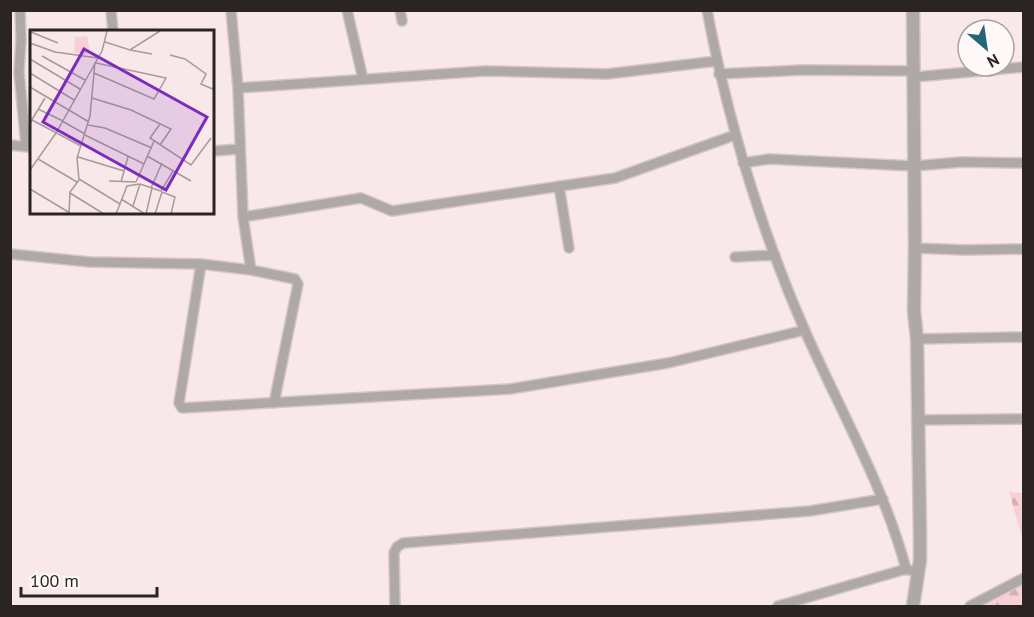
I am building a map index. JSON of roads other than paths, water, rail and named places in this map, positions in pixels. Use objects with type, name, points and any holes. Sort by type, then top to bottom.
[{"type":"street","points":[[10,145],[29,147],[19,72],[20,10]]},
{"type":"street","points":[[111,10],[113,30]]},
{"type":"street","points":[[231,10],[238,88],[243,217],[251,270]]},
{"type":"street","points":[[347,10],[363,79]]},
{"type":"street","points":[[400,10],[402,21]]},
{"type":"street","points":[[707,10],[719,74],[743,163],[805,330],[883,499],[911,571],[913,606]]},
{"type":"street","points":[[778,606],[911,571],[920,560],[914,312],[913,10]]},
{"type":"street","points":[[238,88],[485,71],[607,74],[717,61]]},
{"type":"street","points":[[719,74],[803,70],[914,74],[1023,67]]},
{"type":"street","points":[[243,217],[361,198],[392,211],[615,178],[735,135]]},
{"type":"street","points":[[214,151],[240,149]]},
{"type":"street","points":[[743,163],[769,159],[914,166],[962,162],[1023,163]]},
{"type":"street","points":[[559,186],[568,248]]},
{"type":"street","points":[[915,248],[1023,249]]},
{"type":"street","points":[[10,254],[90,262],[201,264],[251,270],[295,279],[298,284],[274,403]]},
{"type":"street","points":[[735,257],[776,255]]},
{"type":"street","points":[[201,264],[180,407],[182,408],[510,390],[668,363],[805,330]]},
{"type":"street","points":[[916,339],[1023,337]]},
{"type":"street","points":[[918,420],[1023,418]]},
{"type":"street","points":[[395,606],[394,553],[403,543],[810,511],[883,499]]},
{"type":"street","points":[[970,606],[1023,578]]}]
